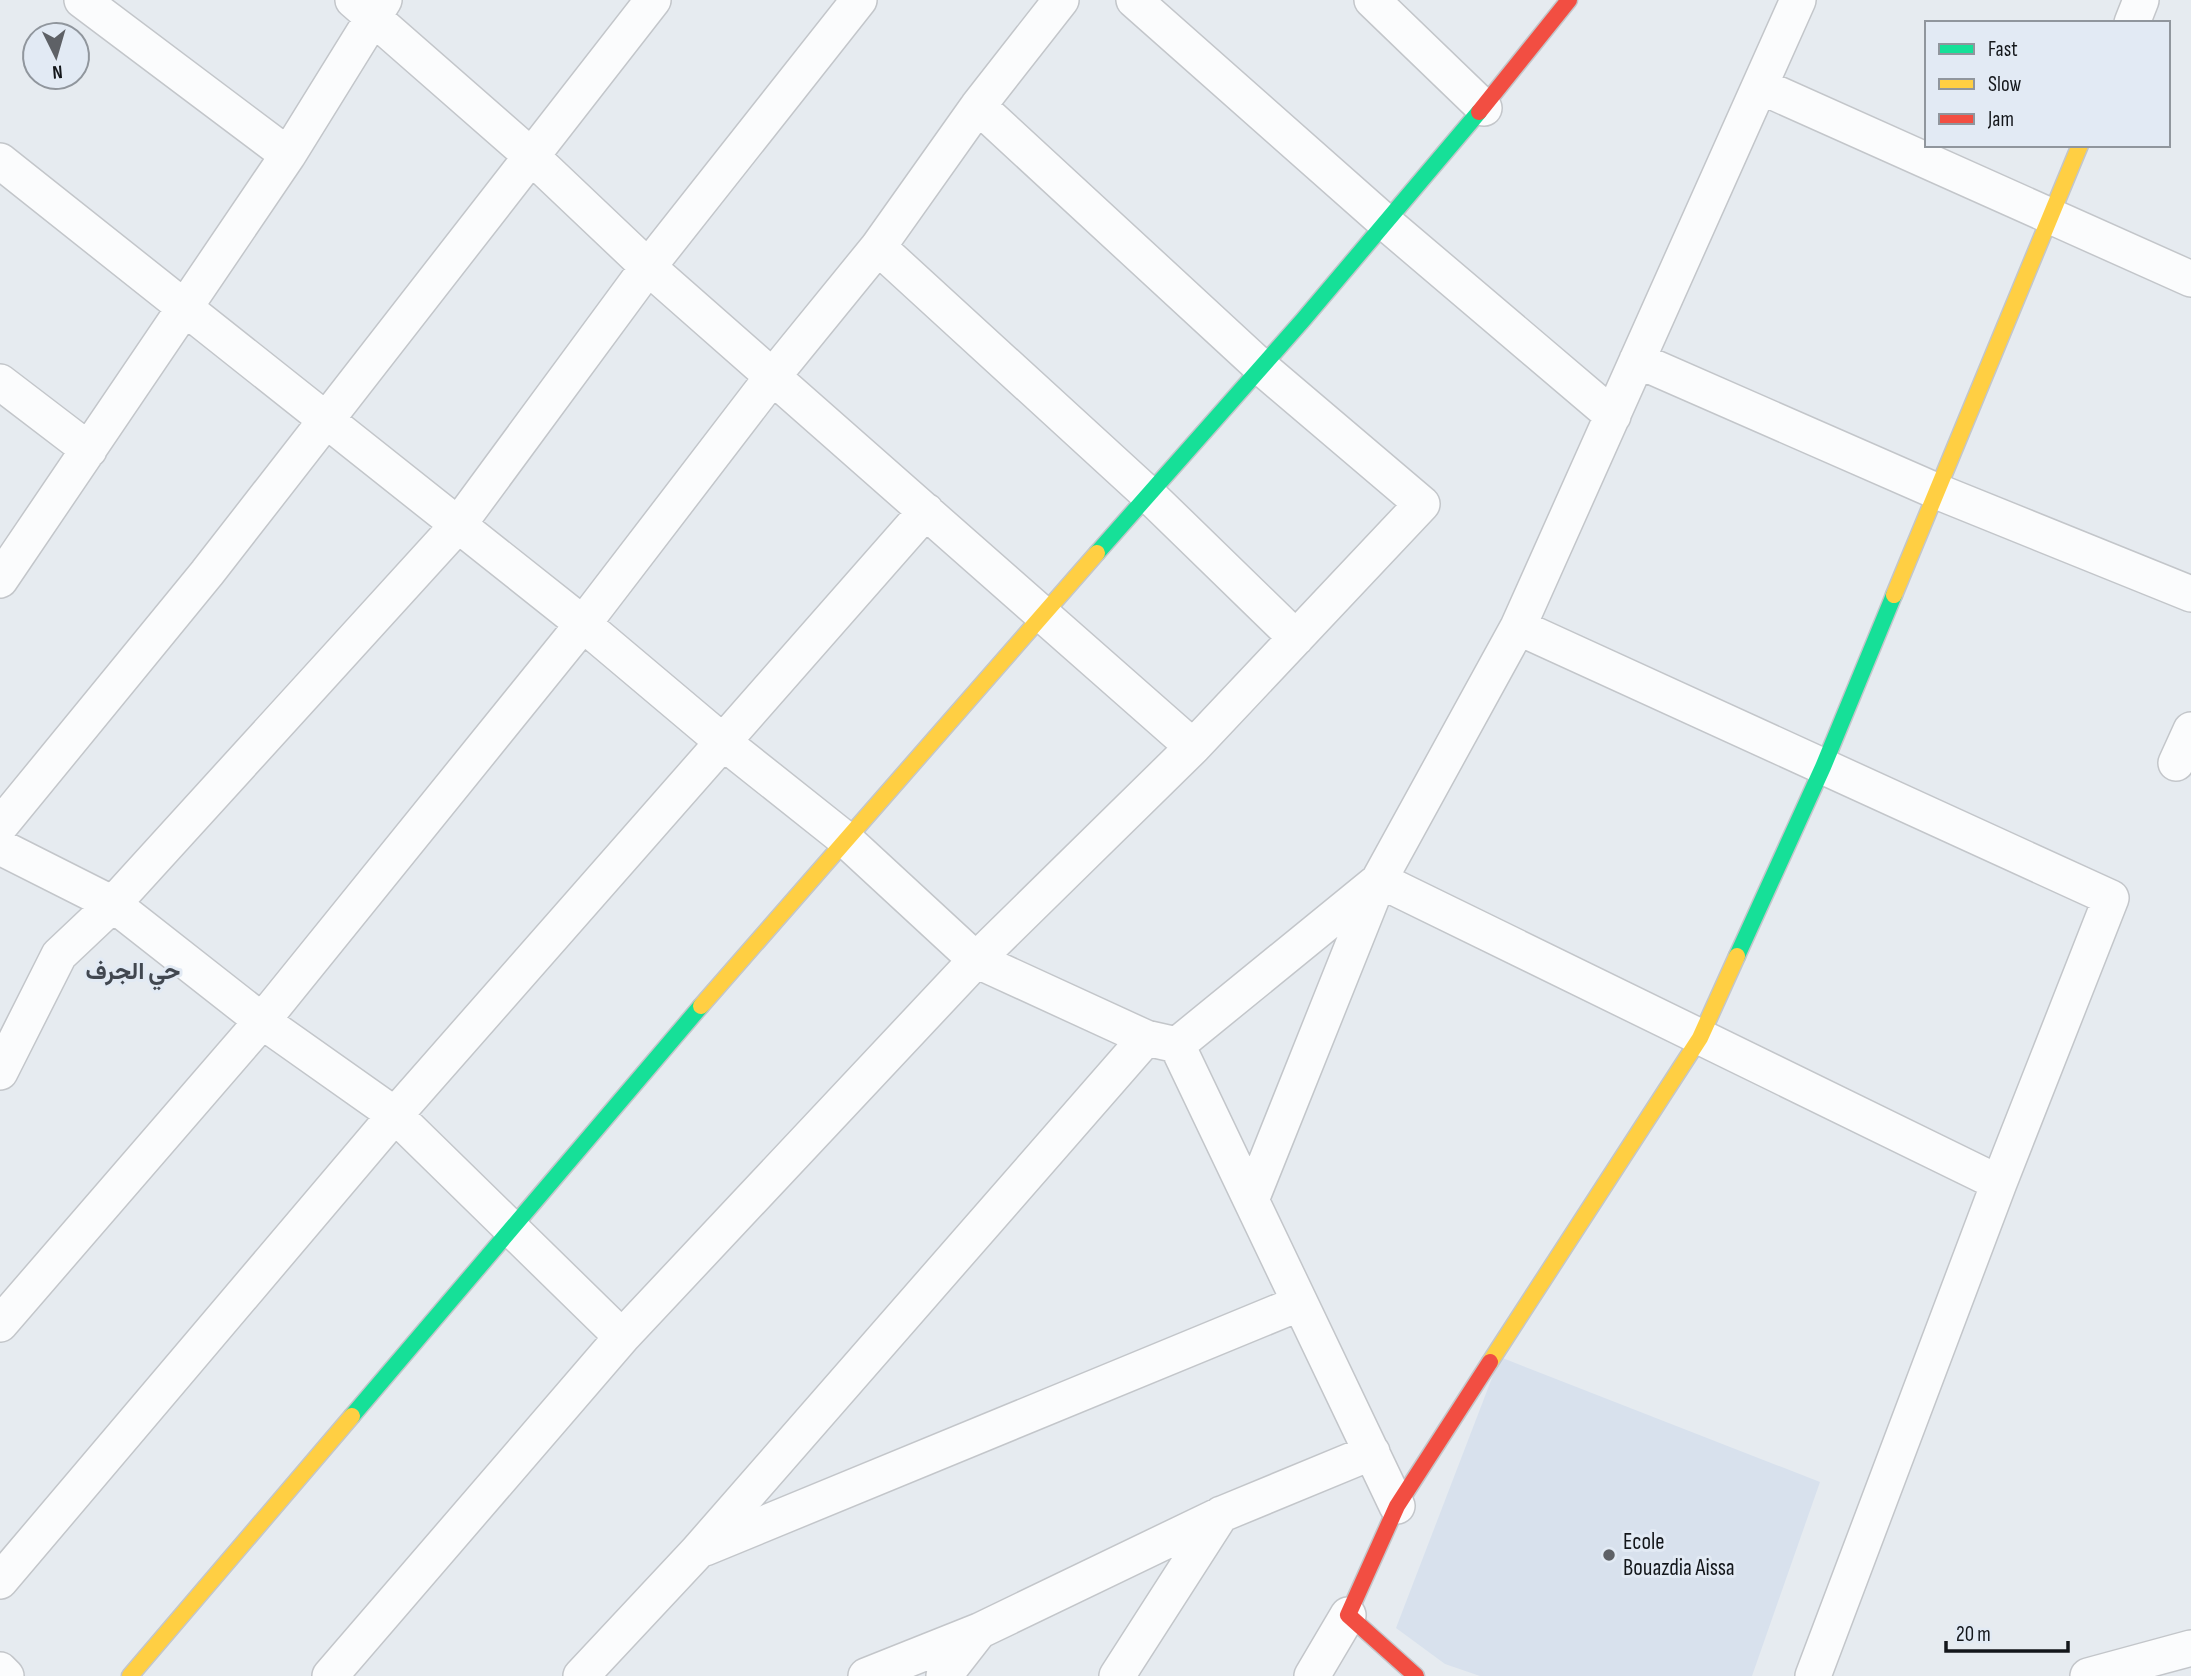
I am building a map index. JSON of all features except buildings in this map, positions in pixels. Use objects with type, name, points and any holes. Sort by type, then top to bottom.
[{"type":"street","points":[[82,0],[288,155]]},
{"type":"street","points":[[0,826],[207,573],[653,0]]},
{"type":"street","points":[[0,1072],[59,955],[113,904],[458,525],[648,267],[859,0]]},
{"type":"street","points":[[0,1324],[262,1021],[583,624],[773,376],[878,247],[978,106],[1061,0]]},
{"type":"street","points":[[1134,0],[1386,223],[1613,416]]},
{"type":"street","points":[[1372,0],[1484,108]]},
{"type":"street","points":[[130,1676],[845,839],[1262,368],[1484,108],[1569,0]]},
{"type":"street","points":[[1251,1200],[1379,880],[1518,627],[1798,0]]},
{"type":"street","points":[[2133,21],[2141,0]]},
{"type":"street","points":[[0,580],[288,155],[370,5],[648,267],[1193,747]]},
{"type":"street","points":[[1760,86],[2191,279]]},
{"type":"street","points":[[330,1676],[622,1337],[976,960],[1193,747],[1423,504],[1262,368],[978,106]]},
{"type":"street","points":[[1312,1676],[1348,1615],[1397,1506],[1700,1038],[1823,767],[2079,147]]},
{"type":"street","points":[[0,161],[325,422],[583,624],[723,742],[845,839],[976,960],[1161,1042],[1251,1200],[1397,1506]]},
{"type":"street","points":[[878,247],[1150,496],[1296,638]]},
{"type":"street","points":[[1637,360],[1936,491],[2191,594]]},
{"type":"street","points":[[0,382],[89,450]]},
{"type":"street","points":[[0,1581],[395,1115],[926,511]]},
{"type":"street","points":[[1518,627],[2110,898],[1813,1676]]},
{"type":"street","points":[[2176,763],[2191,730]]},
{"type":"street","points":[[0,847],[113,904],[262,1021],[395,1115],[622,1337]]},
{"type":"street","points":[[1379,880],[1999,1183]]},
{"type":"street","points":[[581,1676],[1161,1042],[1379,880]]},
{"type":"street","points":[[697,1552],[1300,1303]]},
{"type":"street","points":[[866,1676],[979,1631],[1222,1514],[1372,1452]]},
{"type":"street","points":[[1117,1676],[1222,1514]]},
{"type":"street","points":[[1348,1615],[1416,1676]]},
{"type":"street","points":[[944,1676],[979,1631]]},
{"type":"street","points":[[2088,1676],[2191,1648]]},
{"type":"street","points":[[0,1670],[6,1676]]},
{"type":"shaded area","name":"Ecole Bouazdia Aissa","points":[[1500,1357],[1820,1482],[1752,1676],[1480,1676],[1445,1664],[1396,1628]]},
{"type":"traffic: fast","points":[[1097,553],[1303,320],[1479,112]]},
{"type":"traffic: fast","points":[[1737,956],[1823,767],[1894,595]]},
{"type":"traffic: fast","points":[[352,1416],[701,1006]]},
{"type":"traffic: slow","points":[[1894,595],[2079,147]]},
{"type":"traffic: slow","points":[[701,1006],[1097,553]]},
{"type":"traffic: slow","points":[[1490,1362],[1700,1038],[1737,956]]},
{"type":"traffic: slow","points":[[130,1676],[352,1416]]},
{"type":"traffic: jam","points":[[1479,112],[1569,0]]},
{"type":"traffic: jam","points":[[1416,1676],[1348,1615],[1397,1506],[1490,1362]]},
{"type":"place","name":"Ecole Bouazdia Aissa","points":[[1609,1555]]},
{"type":"district","name":"حي الجرف","points":[[133,971]]}]
